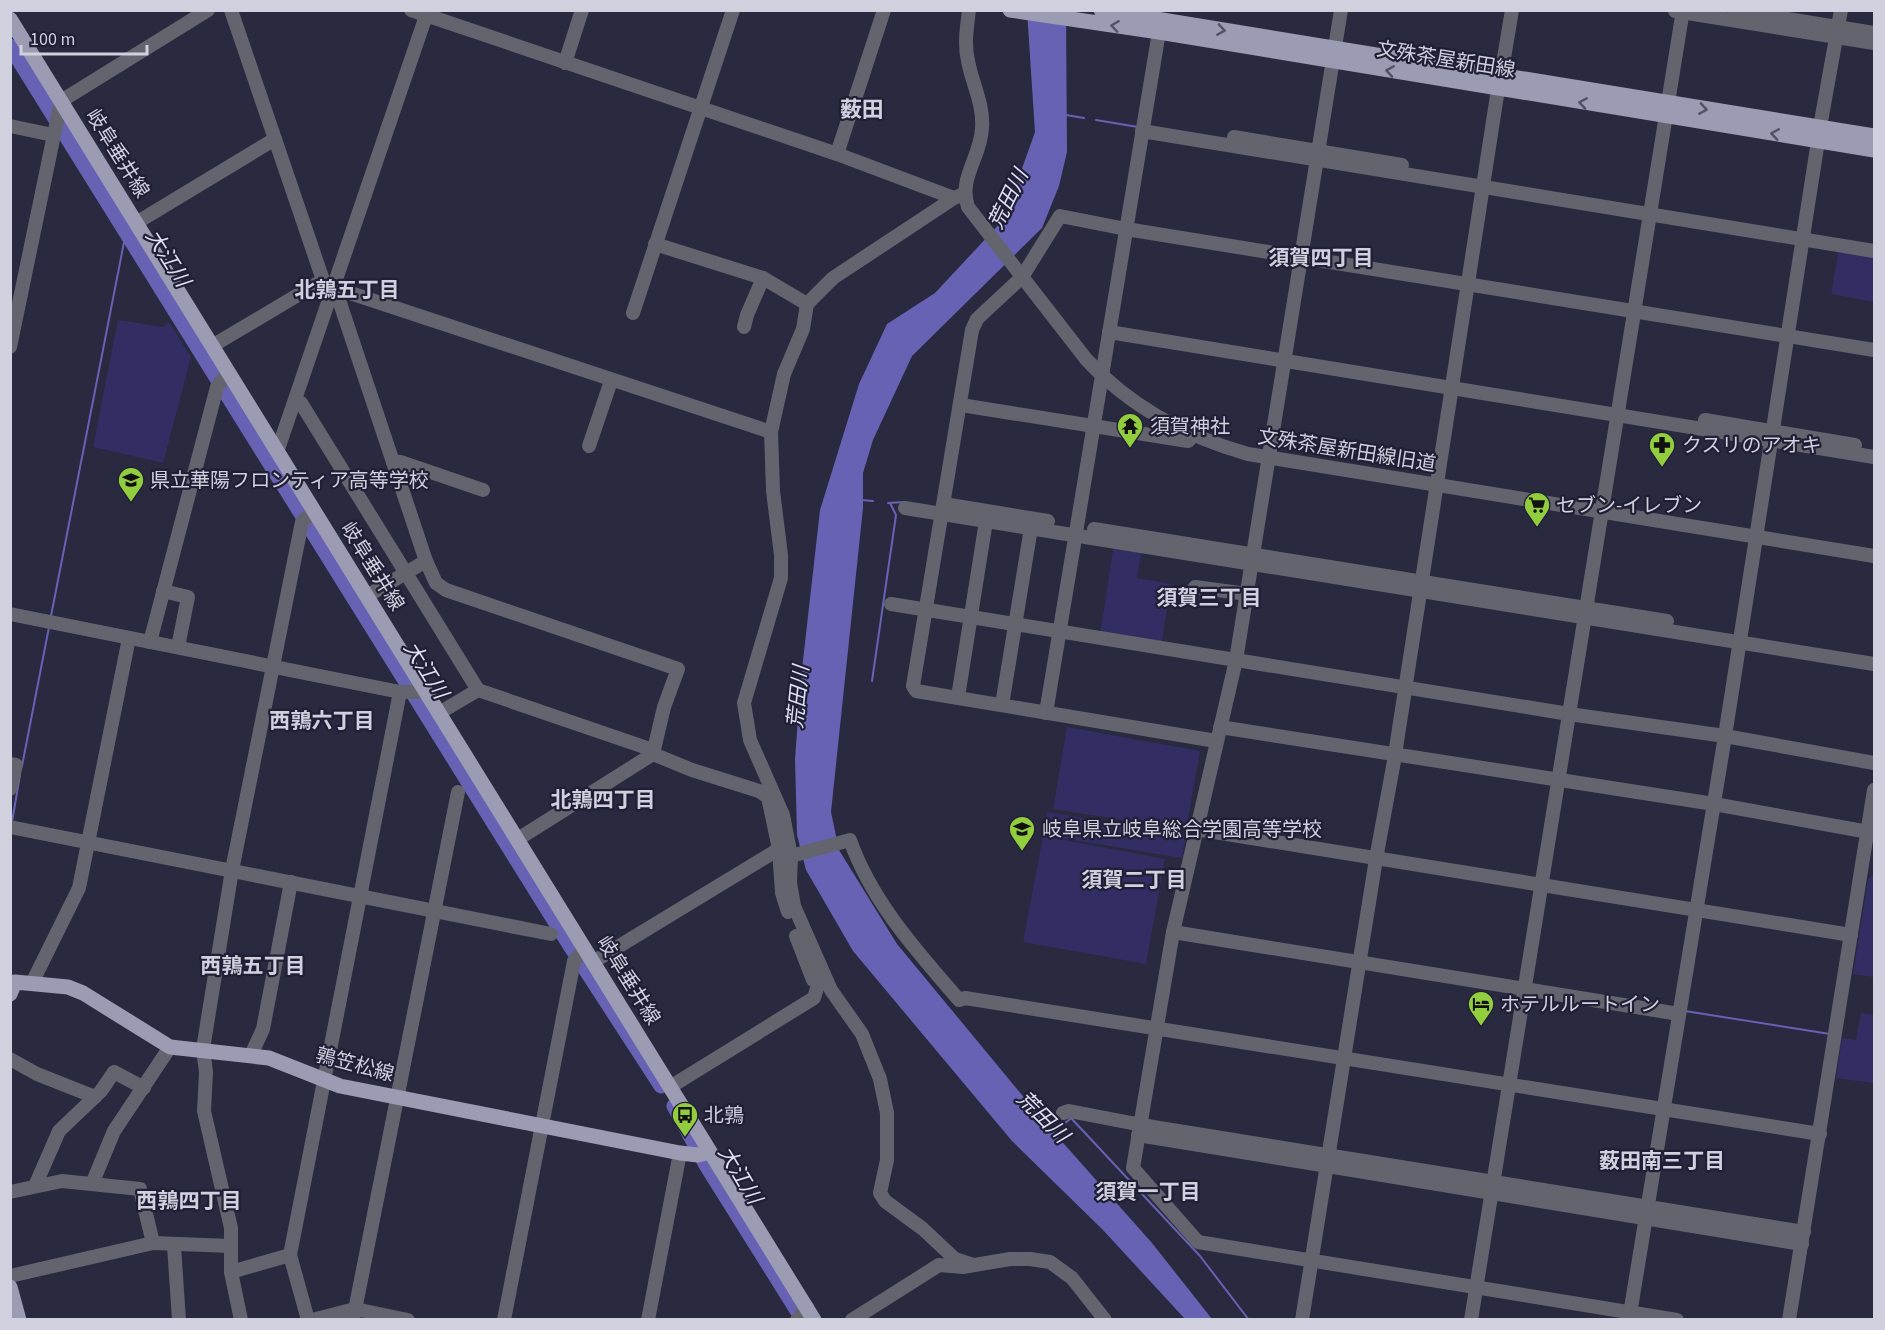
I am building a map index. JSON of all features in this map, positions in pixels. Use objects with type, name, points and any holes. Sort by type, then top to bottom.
[{"type":"main road","name":"文殊茶屋新田線","points":[[1016,11],[1161,21],[1334,55],[1819,134],[1875,150]]},
{"type":"main road","name":"岐阜垂井線","points":[[10,19],[60,106],[212,346],[224,377],[277,452],[308,516],[367,596],[413,692],[439,713],[518,838],[583,956],[670,1087],[704,1154],[804,1315]]},
{"type":"main road","name":"文殊茶屋新田線","points":[[1819,134],[1875,136]]},
{"type":"main road","name":"鶉笠松線","points":[[12,986],[32,983],[68,987],[83,993],[171,1047],[269,1058],[340,1086],[680,1153],[704,1154]]},
{"type":"main road","points":[[10,1287],[19,1320]]},
{"type":"street","points":[[10,347],[60,106],[208,10]]},
{"type":"street","points":[[231,10],[327,290],[771,432]]},
{"type":"street","points":[[411,10],[427,13],[565,63],[959,196]]},
{"type":"street","points":[[565,63],[582,10]]},
{"type":"street","points":[[633,314],[733,10]]},
{"type":"street","points":[[837,154],[884,10]]},
{"type":"street","points":[[969,10],[966,34],[967,60],[982,127],[980,146],[959,196],[832,278],[807,304],[803,329],[784,374],[771,432],[773,491],[781,555],[780,578],[744,703],[750,740],[783,815],[795,855],[790,883],[794,906],[807,941],[831,990],[862,1034],[880,1078],[887,1113],[887,1160],[880,1193],[885,1201],[930,1235],[955,1259],[973,1265]]},
{"type":"street","points":[[1341,10],[1236,660],[1174,927],[1133,1168],[1198,1242],[1476,1287],[1630,1316],[1677,1320]]},
{"type":"street","points":[[1302,1320],[1394,758],[1512,10]]},
{"type":"street","points":[[1734,10],[1837,32],[1875,44]]},
{"type":"street","points":[[1630,1316],[1725,736],[1819,134],[1841,10]]},
{"type":"street","points":[[1471,1320],[1602,513],[1680,11],[1837,32],[1875,33]]},
{"type":"street","points":[[277,452],[334,291],[427,13]]},
{"type":"street","points":[[1046,713],[1161,21]]},
{"type":"street","points":[[10,126],[54,130]]},
{"type":"street","points":[[1143,127],[1804,235],[1875,251]]},
{"type":"street","points":[[136,223],[275,139]]},
{"type":"street","name":"文殊茶屋新田線旧道","points":[[959,196],[1102,376],[1134,402],[1219,446],[1269,457],[1602,513],[1875,556]]},
{"type":"street","points":[[1870,834],[1394,758],[1218,733],[1046,713],[916,691],[913,686],[977,319],[1020,274],[1060,216],[1126,229],[1875,350]]},
{"type":"street","points":[[1804,235],[1875,242]]},
{"type":"street","points":[[656,244],[763,278],[807,304]]},
{"type":"street","points":[[744,327],[763,278]]},
{"type":"street","points":[[212,346],[323,280]]},
{"type":"street","points":[[334,291],[426,561],[436,583],[446,590],[678,669],[653,752],[518,838]]},
{"type":"street","points":[[1110,328],[1772,436],[1875,457]]},
{"type":"street","points":[[150,642],[224,377]]},
{"type":"street","points":[[589,446],[611,381]]},
{"type":"street","points":[[296,400],[301,403],[478,690],[653,752],[692,771],[759,791],[768,797],[775,814],[787,832]]},
{"type":"street","points":[[961,405],[1094,428],[1188,441],[1194,435]]},
{"type":"street","points":[[1772,436],[1875,448]]},
{"type":"street","points":[[393,462],[401,462],[483,490]]},
{"type":"street","points":[[905,508],[943,509],[1739,637],[1875,655]]},
{"type":"street","points":[[943,509],[986,521],[1031,528],[1076,531]]},
{"type":"street","points":[[241,1320],[231,1272],[227,1205],[204,1111],[203,1049],[232,870],[273,666],[308,516]]},
{"type":"street","points":[[958,697],[986,521]]},
{"type":"street","points":[[1002,705],[1031,528]]},
{"type":"street","points":[[367,596],[426,561]]},
{"type":"street","points":[[1195,587],[1247,594]]},
{"type":"street","points":[[164,591],[188,597],[178,647]]},
{"type":"street","points":[[891,604],[1569,714],[1725,736],[1875,763]]},
{"type":"street","points":[[10,614],[413,692],[359,896],[290,1255],[310,1320],[354,1315],[408,1320]]},
{"type":"street","points":[[1739,637],[1875,664]]},
{"type":"street","points":[[32,983],[66,912],[75,901],[89,842],[129,638]]},
{"type":"street","points":[[439,713],[478,690]]},
{"type":"street","points":[[10,764],[16,765],[10,789]]},
{"type":"street","points":[[1789,1320],[1851,935],[1869,866],[1875,790]]},
{"type":"street","points":[[354,1315],[458,792]]},
{"type":"street","points":[[768,797],[779,849],[782,893],[818,990]]},
{"type":"street","points":[[10,827],[551,934]]},
{"type":"street","points":[[1196,829],[1697,908],[1851,935]]},
{"type":"street","points":[[795,855],[850,840],[861,869],[888,914],[959,1000],[965,998],[1820,1134]]},
{"type":"street","points":[[504,1320],[541,1125],[583,956],[779,849]]},
{"type":"street","points":[[251,1055],[263,1029],[291,882]]},
{"type":"street","points":[[1174,927],[1680,1009]]},
{"type":"street","points":[[670,1087],[814,998],[818,990],[807,941]]},
{"type":"street","points":[[92,1184],[114,1131],[171,1047]]},
{"type":"street","points":[[10,1059],[38,1074],[95,1097]]},
{"type":"street","points":[[35,1186],[59,1131],[95,1097],[114,1072],[144,1088]]},
{"type":"street","points":[[1063,1113],[1069,1111],[1139,1130],[1803,1238]]},
{"type":"street","points":[[648,1320],[680,1153]]},
{"type":"street","points":[[10,1192],[62,1181],[140,1189],[153,1243]]},
{"type":"street","points":[[10,1276],[153,1243],[174,1246],[231,1246]]},
{"type":"street","points":[[174,1246],[178,1320]]},
{"type":"street","points":[[231,1272],[290,1255]]},
{"type":"street","points":[[852,1320],[935,1266],[953,1268],[1010,1259],[1050,1262],[1072,1278],[1105,1320]]},
{"type":"shaded area","points":[[1027,11],[1066,11],[1067,152],[1059,186],[1042,228],[912,356],[873,440],[863,473],[863,508],[831,812],[839,850],[897,944],[1041,1118],[1152,1243],[1212,1319],[1185,1319],[1103,1230],[1012,1141],[853,951],[806,870],[797,835],[795,759],[801,678],[820,510],[859,384],[887,324],[935,293],[1004,219],[1035,132]]},
{"type":"shaded area","points":[[1839,249],[1874,254],[1874,302],[1831,294]]},
{"type":"shaded area","points":[[118,320],[163,327],[169,322],[191,357],[163,463],[93,447]]},
{"type":"shaded area","points":[[1114,543],[1142,548],[1137,578],[1171,584],[1161,646],[1100,635]]},
{"type":"shaded area","points":[[1067,727],[1200,751],[1186,830],[1053,809]]},
{"type":"shaded area","points":[[1047,812],[1186,835],[1182,858],[1043,835]]},
{"type":"shaded area","points":[[1043,836],[1165,859],[1146,964],[1023,942]]},
{"type":"shaded area","points":[[1872,875],[1874,876],[1874,977],[1853,974],[1868,880]]},
{"type":"shaded area","points":[[1861,1013],[1874,1015],[1873,1083],[1836,1078],[1842,1038],[1856,1040]]},
{"type":"waterway","name":"大江川","points":[[10,46],[569,944],[661,1086]]},
{"type":"waterway","points":[[1066,115],[1084,118]]},
{"type":"waterway","points":[[1096,120],[1138,127]]},
{"type":"waterway","points":[[51,616],[126,232]]},
{"type":"waterway","points":[[861,500],[873,501]]},
{"type":"waterway","points":[[888,503],[905,502]]},
{"type":"waterway","points":[[872,681],[896,515],[890,503]]},
{"type":"waterway","points":[[22,766],[49,627]]},
{"type":"waterway","points":[[12,822],[20,775]]},
{"type":"waterway","points":[[1685,1011],[1830,1034]]},
{"type":"waterway","name":"大江川","points":[[674,1106],[706,1165],[803,1320]]},
{"type":"waterway","name":"荒田川","points":[[1071,1118],[1200,1256],[1249,1320]]},
{"type":"waterway","name":"荒田川","points":[[1051,1134],[1070,1119]]},
{"type":"place","name":"須賀神社","points":[[1130,449]]},
{"type":"place","name":"クスリのアオキ","points":[[1662,468]]},
{"type":"place","name":"県立華陽フロンティア高等学校","points":[[131,503]]},
{"type":"place","name":"セブン-イレブン","points":[[1537,528]]},
{"type":"place","name":"岐阜県立岐阜総合学園高等学校","points":[[1022,852]]},
{"type":"place","name":"ホテルルートイン","points":[[1481,1027]]},
{"type":"place","name":"北鶉","points":[[685,1138]]},
{"type":"district","name":"薮田","points":[[862,109]]},
{"type":"district","name":"須賀四丁目","points":[[1321,258]]},
{"type":"district","name":"北鶉五丁目","points":[[347,290]]},
{"type":"district","name":"須賀三丁目","points":[[1209,598]]},
{"type":"district","name":"西鶉六丁目","points":[[322,721]]},
{"type":"district","name":"北鶉四丁目","points":[[603,800]]},
{"type":"district","name":"須賀二丁目","points":[[1134,880]]},
{"type":"district","name":"西鶉五丁目","points":[[253,966]]},
{"type":"district","name":"薮田南三丁目","points":[[1662,1161]]},
{"type":"district","name":"須賀一丁目","points":[[1148,1192]]},
{"type":"district","name":"西鶉四丁目","points":[[189,1201]]}]
